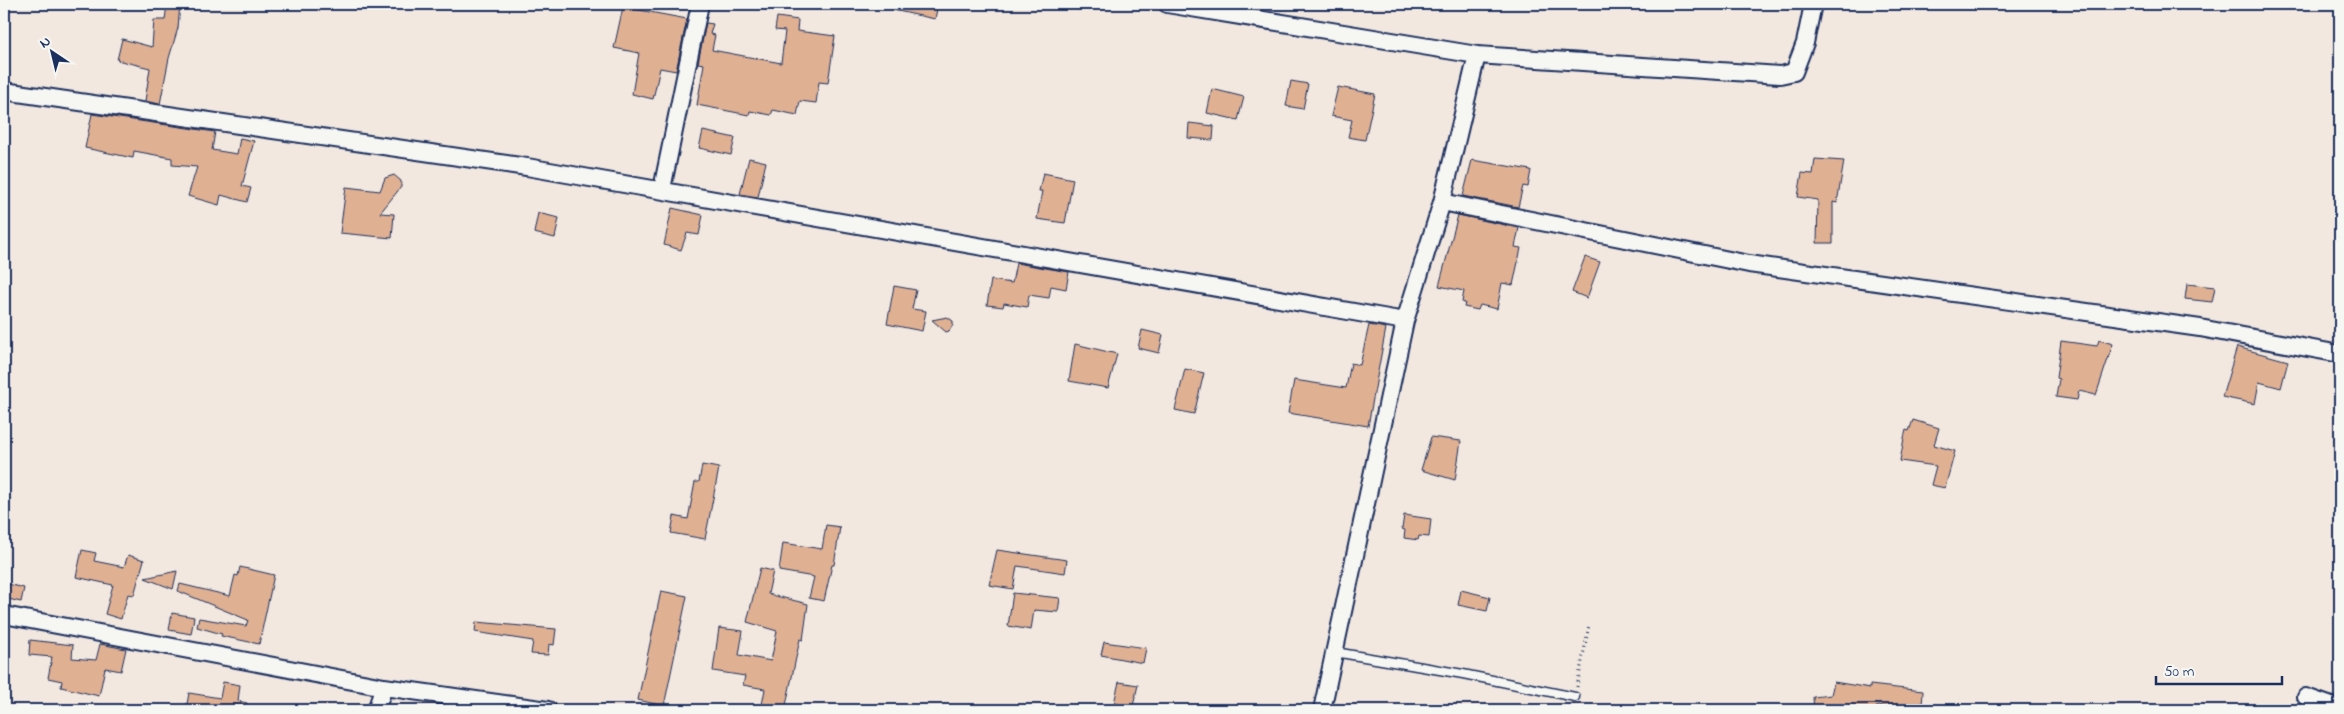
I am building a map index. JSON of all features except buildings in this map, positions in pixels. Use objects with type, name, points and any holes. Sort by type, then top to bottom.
[{"type":"street","points":[[662,190],[700,4]]},
{"type":"street","points":[[1167,4],[1477,55],[1780,75],[1794,72],[1806,43],[1813,4]]},
{"type":"street","points":[[1322,710],[1405,321],[1442,202],[1477,55]]},
{"type":"street","points":[[4,91],[329,137],[662,190],[1405,321]]},
{"type":"street","points":[[1442,202],[1749,264],[2200,328],[2340,354]]},
{"type":"street","points":[[4,615],[384,687],[548,710]]},
{"type":"street","points":[[376,710],[384,687]]},
{"type":"street","points":[[2306,697],[2340,709]]},
{"type":"lane","points":[[1335,652],[1463,674],[1575,697]]},
{"type":"path","points":[[1575,697],[1589,625]]}]
